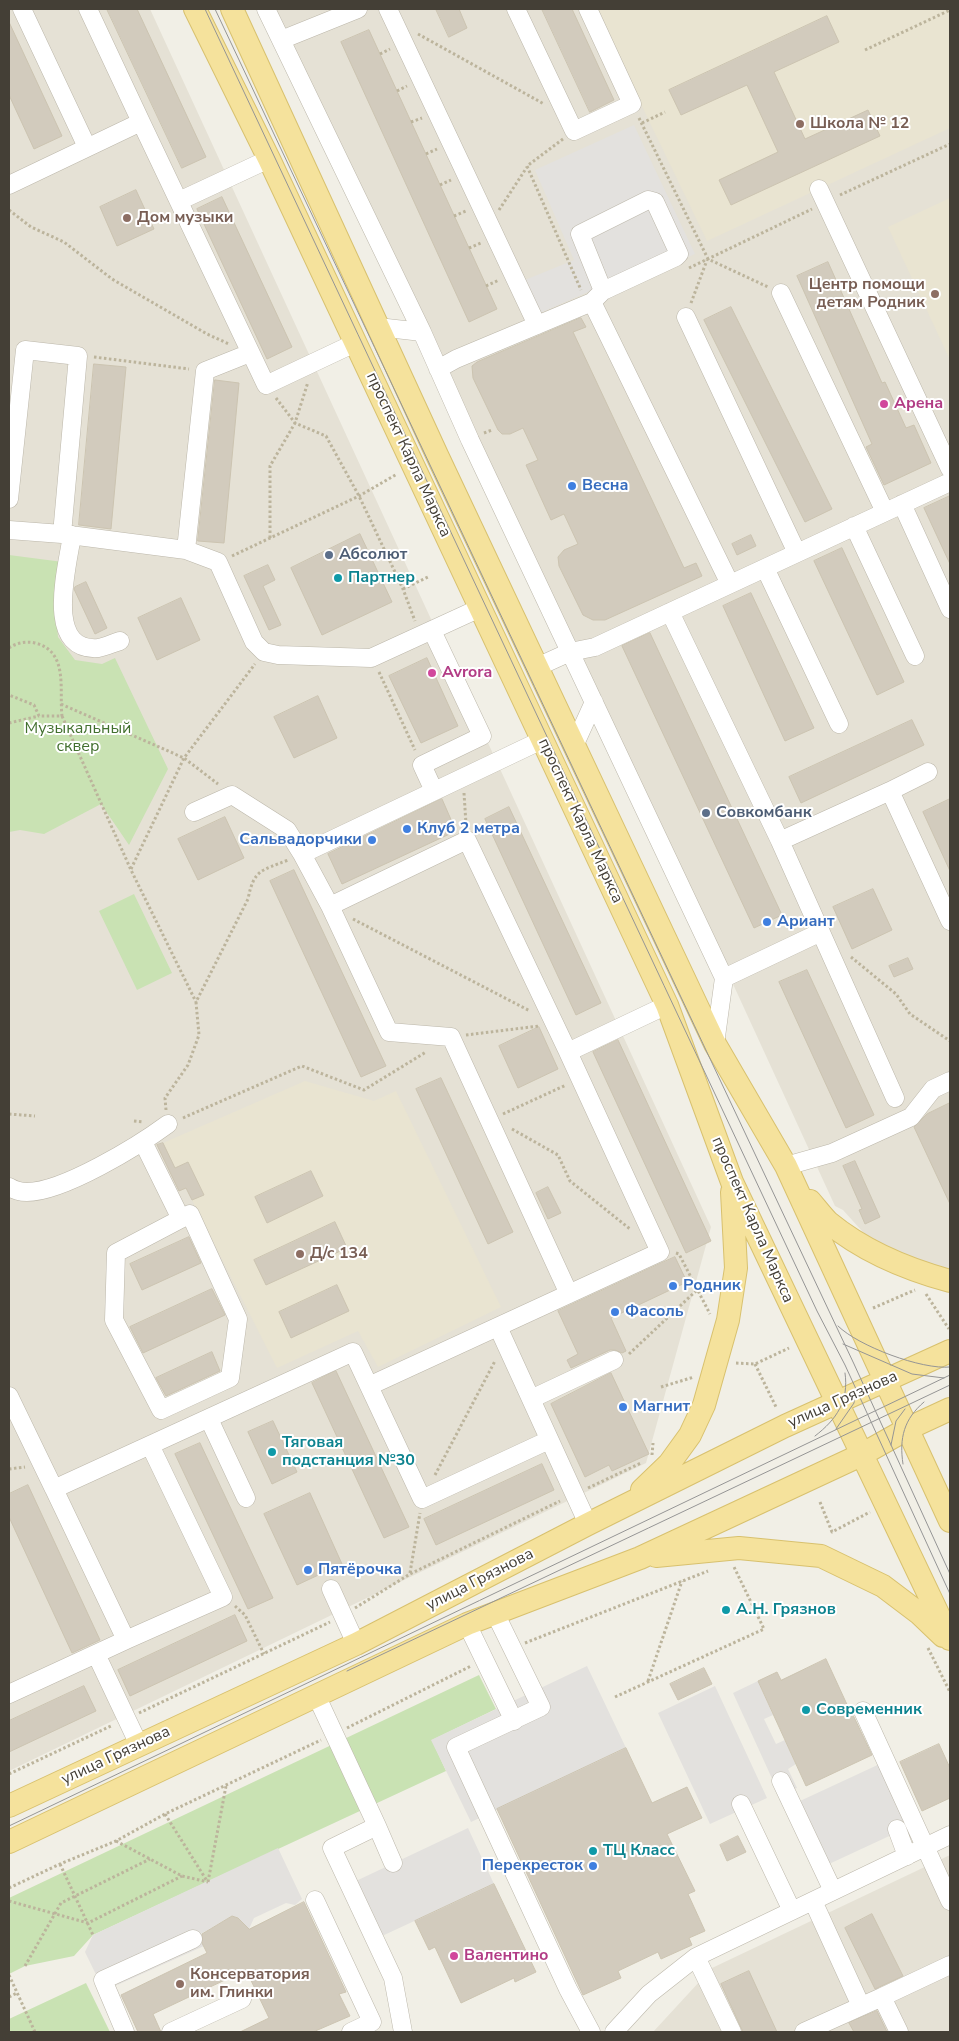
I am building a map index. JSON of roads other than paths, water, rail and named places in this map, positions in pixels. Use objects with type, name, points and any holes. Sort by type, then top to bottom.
[{"type":"main road","name":"проспект Карла Маркса","points":[[196,9],[667,1005],[732,1182],[861,1455],[887,1504],[950,1641]]},
{"type":"main road","name":"проспект Карла Маркса","points":[[232,9],[378,327],[715,1044],[790,1174],[950,1520]]},
{"type":"main road","points":[[790,1174],[827,1221],[872,1252],[926,1274],[950,1280]]},
{"type":"main road","points":[[625,1506],[669,1464],[690,1436],[704,1405],[728,1320],[736,1268],[732,1182]]},
{"type":"main road","name":"улица Грязнова","points":[[9,1806],[356,1644],[588,1524],[836,1402],[885,1380],[950,1340]]},
{"type":"main road","name":"улица Грязнова","points":[[9,1842],[467,1624],[640,1558],[861,1455],[909,1428],[950,1409]]},
{"type":"main road","points":[[640,1558],[739,1548],[820,1556],[883,1586],[920,1614],[950,1641]]},
{"type":"street","points":[[22,9],[88,147]]},
{"type":"street","points":[[88,9],[266,385],[355,343]]},
{"type":"street","points":[[266,9],[422,332],[724,978],[715,1044]]},
{"type":"street","points":[[281,40],[358,9]]},
{"type":"street","points":[[516,9],[570,124],[632,104],[588,9]]},
{"type":"street","points":[[390,15],[537,325]]},
{"type":"street","points":[[9,185],[141,122]]},
{"type":"street","points":[[179,201],[268,159]]},
{"type":"street","points":[[822,196],[950,469]]},
{"type":"street","points":[[438,369],[456,359],[594,299],[676,257],[679,254],[655,202],[648,200],[580,234],[594,299],[730,584]]},
{"type":"street","points":[[781,293],[885,512]]},
{"type":"street","points":[[686,317],[797,553]]},
{"type":"street","points":[[378,327],[422,332]]},
{"type":"street","points":[[9,500],[25,350],[78,356],[62,617],[67,633],[78,643],[99,648],[120,640]]},
{"type":"street","points":[[186,550],[204,371],[250,353]]},
{"type":"street","points":[[537,667],[570,652],[595,647],[950,482]]},
{"type":"street","points":[[902,504],[950,608]]},
{"type":"street","points":[[854,526],[915,656]]},
{"type":"street","points":[[9,530],[67,535],[186,550],[218,562],[254,642],[264,652],[278,655],[371,658],[480,608]]},
{"type":"street","points":[[765,568],[838,724]]},
{"type":"street","points":[[670,612],[780,841],[895,1098]]},
{"type":"street","points":[[425,634],[435,636],[482,736],[422,765],[434,791]]},
{"type":"street","points":[[574,746],[594,702]]},
{"type":"street","points":[[302,854],[542,740]]},
{"type":"street","points":[[780,841],[890,792],[928,772]]},
{"type":"street","points":[[890,792],[950,921]]},
{"type":"street","points":[[194,812],[232,795],[288,830],[330,906],[389,1032],[451,1037],[569,1294]]},
{"type":"street","points":[[330,906],[467,840],[568,1052],[660,1252],[569,1294],[501,1335],[368,1386]]},
{"type":"street","points":[[724,978],[821,932]]},
{"type":"street","points":[[568,1052],[667,1005]]},
{"type":"street","points":[[790,1174],[910,1116],[933,1089],[950,1081]]},
{"type":"street","points":[[9,1187],[26,1193],[59,1186],[143,1142],[168,1124]]},
{"type":"street","points":[[143,1142],[181,1219]]},
{"type":"street","points":[[190,1214],[238,1319],[230,1378],[161,1410],[114,1320],[116,1253],[181,1219],[190,1214]]},
{"type":"street","points":[[501,1335],[588,1524]]},
{"type":"street","points":[[54,1489],[353,1352],[422,1499],[549,1440]]},
{"type":"street","points":[[531,1399],[622,1357]]},
{"type":"street","points":[[9,1396],[126,1640]]},
{"type":"street","points":[[208,1419],[246,1498]]},
{"type":"street","points":[[9,1694],[223,1597],[150,1445]]},
{"type":"street","points":[[331,1589],[356,1644]]},
{"type":"street","points":[[496,1613],[541,1707],[456,1747],[568,1988],[591,2032]]},
{"type":"street","points":[[467,1624],[514,1721]]},
{"type":"street","points":[[96,1654],[139,1745]]},
{"type":"street","points":[[317,1696],[393,1863]]},
{"type":"street","points":[[863,1711],[950,1901]]},
{"type":"street","points":[[781,1781],[833,1892]]},
{"type":"street","points":[[741,1804],[792,1911]]},
{"type":"street","points":[[377,1826],[332,1848],[393,1978],[403,2032]]},
{"type":"street","points":[[897,1829],[907,1856]]},
{"type":"street","points":[[614,2032],[649,1994],[696,1957],[950,1835]]},
{"type":"street","points":[[315,1900],[372,2022],[351,2032]]},
{"type":"street","points":[[813,1901],[861,2006]]},
{"type":"street","points":[[125,2032],[103,1980],[193,1939]]},
{"type":"street","points":[[696,1957],[732,2032]]},
{"type":"street","points":[[804,2032],[950,1965]]},
{"type":"street","points":[[882,1996],[899,2032]]},
{"type":"street","points":[[171,2032],[242,1999]]},
{"type":"tram line","points":[[205,9],[817,1311],[845,1365],[950,1594]]},
{"type":"tram line","points":[[215,9],[854,1364],[950,1574]]},
{"type":"tram line","points":[[838,1326],[847,1334],[891,1355],[924,1365],[950,1367]]},
{"type":"tram line","points":[[843,1344],[912,1374],[944,1378]]},
{"type":"tram line","points":[[815,1436],[830,1423],[840,1409],[845,1392],[845,1373]]},
{"type":"tram line","points":[[9,1826],[950,1375]]},
{"type":"tram line","points":[[347,1671],[950,1385]]},
{"type":"tram line","points":[[836,1429],[854,1403],[855,1390]]},
{"type":"tram line","points":[[903,1464],[902,1446],[904,1430],[912,1415],[924,1402]]},
{"type":"tram line","points":[[891,1445],[896,1421],[905,1409]]},
{"type":"place","name":"Школа № 12","points":[[800,124]]},
{"type":"place","name":"Дом музыки","points":[[127,218]]},
{"type":"place","name":"Центр помощи детям Родник","points":[[935,294]]},
{"type":"place","name":"Арена","points":[[884,404]]},
{"type":"place","name":"Весна","points":[[572,486]]},
{"type":"place","name":"Абсолют","points":[[329,555]]},
{"type":"place","name":"Партнер","points":[[338,578]]},
{"type":"place","name":"Avrora","points":[[432,673]]},
{"type":"place","name":"Совкомбанк","points":[[706,813]]},
{"type":"place","name":"Клуб 2 метра","points":[[407,829]]},
{"type":"place","name":"Сальвадорчики","points":[[372,840]]},
{"type":"place","name":"Ариант","points":[[767,922]]},
{"type":"place","name":"Д/с 134","points":[[300,1254]]},
{"type":"place","name":"Родник","points":[[673,1286]]},
{"type":"place","name":"Фасоль","points":[[615,1312]]},
{"type":"place","name":"Магнит","points":[[623,1407]]},
{"type":"place","name":"Тяговая подстанция №30","points":[[272,1452]]},
{"type":"place","name":"Пятёрочка","points":[[308,1570]]},
{"type":"place","name":"А.Н. Грязнов","points":[[726,1610]]},
{"type":"place","name":"Современник","points":[[806,1710]]},
{"type":"place","name":"ТЦ Класс","points":[[593,1851]]},
{"type":"place","name":"Перекресток","points":[[593,1866]]},
{"type":"place","name":"Валентино","points":[[454,1956]]},
{"type":"place","name":"Консерватория им. Глинки","points":[[180,1984]]},
{"type":"park label","name":"Музыкальный сквер","points":[[78,738]]}]
